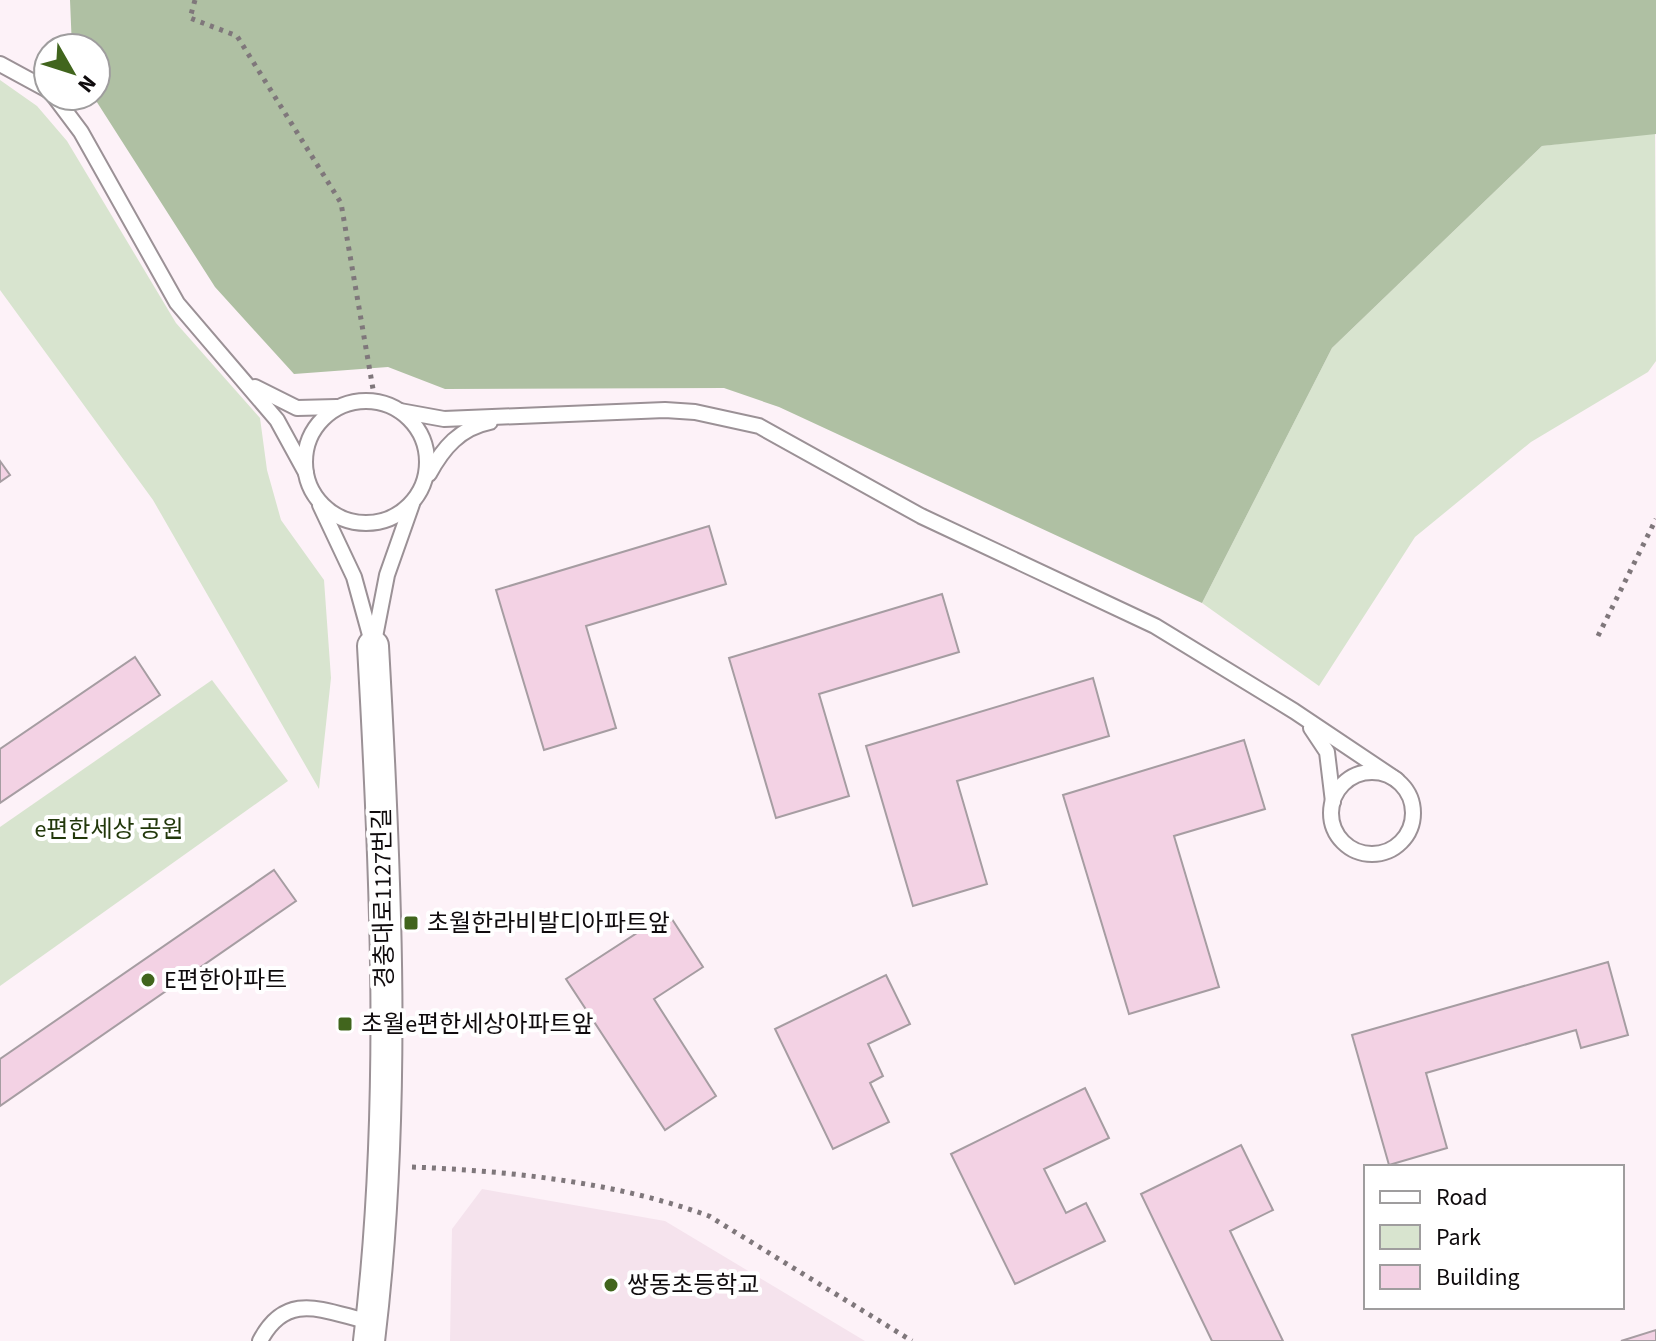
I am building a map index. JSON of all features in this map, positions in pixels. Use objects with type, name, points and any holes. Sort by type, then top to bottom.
[{"type":"street","name":"경충대로1127번길","points":[[370,1331],[380,1258],[383,1166],[382,811],[373,646]]},
{"type":"lane","points":[[0,64],[32,81]]},
{"type":"lane","points":[[66,112],[81,132],[177,303],[217,354],[245,381],[282,427],[354,577],[373,646]]},
{"type":"lane","points":[[245,381],[297,408],[341,406],[361,401],[382,403],[400,411],[444,419],[665,410],[705,414],[759,426],[921,516],[1155,626],[1294,711],[1397,780],[1411,801],[1411,826],[1394,847],[1381,853],[1353,850],[1342,841],[1335,830],[1327,752],[1319,736],[1294,711]]},
{"type":"lane","points":[[306,473],[306,453],[312,434],[324,418],[341,406]]},
{"type":"lane","points":[[400,411],[416,426],[425,444],[427,465],[423,484]]},
{"type":"lane","points":[[373,646],[387,575],[413,502],[440,454],[457,436],[482,424],[510,418]]},
{"type":"lane","points":[[313,492],[325,507],[342,518],[360,523],[380,522],[398,514],[413,502]]},
{"type":"lane","points":[[1333,802],[1339,789],[1360,774],[1386,774],[1397,780]]},
{"type":"lane","points":[[260,1341],[269,1323],[284,1310],[301,1307],[370,1331]]},
{"type":"path","points":[[195,0],[190,18],[237,36],[341,203],[373,389]]},
{"type":"path","points":[[1598,636],[1656,519]]},
{"type":"path","points":[[383,1166],[485,1170],[675,1204],[709,1216],[912,1341]]},
{"type":"shaded area","name":"쌍동초등학교","points":[[482,1189],[665,1221],[865,1341],[450,1341],[452,1229]]},
{"type":"green space","points":[[70,0],[1656,0],[1656,134],[1542,146],[1332,348],[1202,603],[779,407],[724,388],[445,389],[388,367],[294,374],[215,287],[103,112],[112,112],[112,32],[71,32]]},
{"type":"green space","points":[[0,80],[32,102],[32,112],[42,112],[67,141],[176,323],[260,418],[267,470],[281,520],[324,580],[331,678],[319,789],[153,500],[0,290]]},
{"type":"green space","points":[[1655,132],[1656,361],[1648,372],[1531,442],[1415,537],[1319,686],[1202,603],[1332,348],[1542,146]]},
{"type":"green space","name":"e편한세상 공원","points":[[212,680],[288,781],[0,986],[0,827]]},
{"type":"building","points":[[0,461],[10,475],[0,482]]},
{"type":"building","points":[[709,526],[726,584],[586,626],[616,728],[544,750],[496,590]]},
{"type":"building","points":[[942,594],[959,652],[819,694],[849,796],[776,818],[729,658]]},
{"type":"building","points":[[135,657],[160,695],[0,803],[0,749]]},
{"type":"building","points":[[1093,678],[1109,736],[957,781],[987,884],[913,906],[866,746]]},
{"type":"building","points":[[1244,740],[1265,809],[1174,836],[1219,987],[1129,1014],[1063,795]]},
{"type":"building","name":"E편한아파트","points":[[274,870],[296,901],[0,1106],[0,1059]]},
{"type":"building","points":[[668,913],[703,967],[654,999],[716,1096],[665,1130],[566,979]]},
{"type":"building","points":[[1608,962],[1628,1035],[1581,1048],[1576,1030],[1426,1073],[1447,1148],[1389,1165],[1352,1035]]},
{"type":"building","points":[[886,975],[910,1024],[868,1044],[883,1076],[870,1083],[889,1122],[833,1149],[775,1029]]},
{"type":"building","points":[[1085,1088],[1109,1138],[1044,1169],[1066,1213],[1086,1203],[1105,1241],[1015,1284],[951,1154]]},
{"type":"building","points":[[1241,1145],[1273,1210],[1230,1231],[1283,1341],[1212,1341],[1141,1194]]},
{"type":"building","points":[[1656,1330],[1656,1341],[1621,1341]]},
{"type":"place","name":"초월한라비발디아파트앞","points":[[411,923]]},
{"type":"place","name":"E편한아파트","points":[[148,980]]},
{"type":"place","name":"초월e편한세상아파트앞","points":[[345,1024]]},
{"type":"place","name":"쌍동초등학교","points":[[611,1285]]}]
